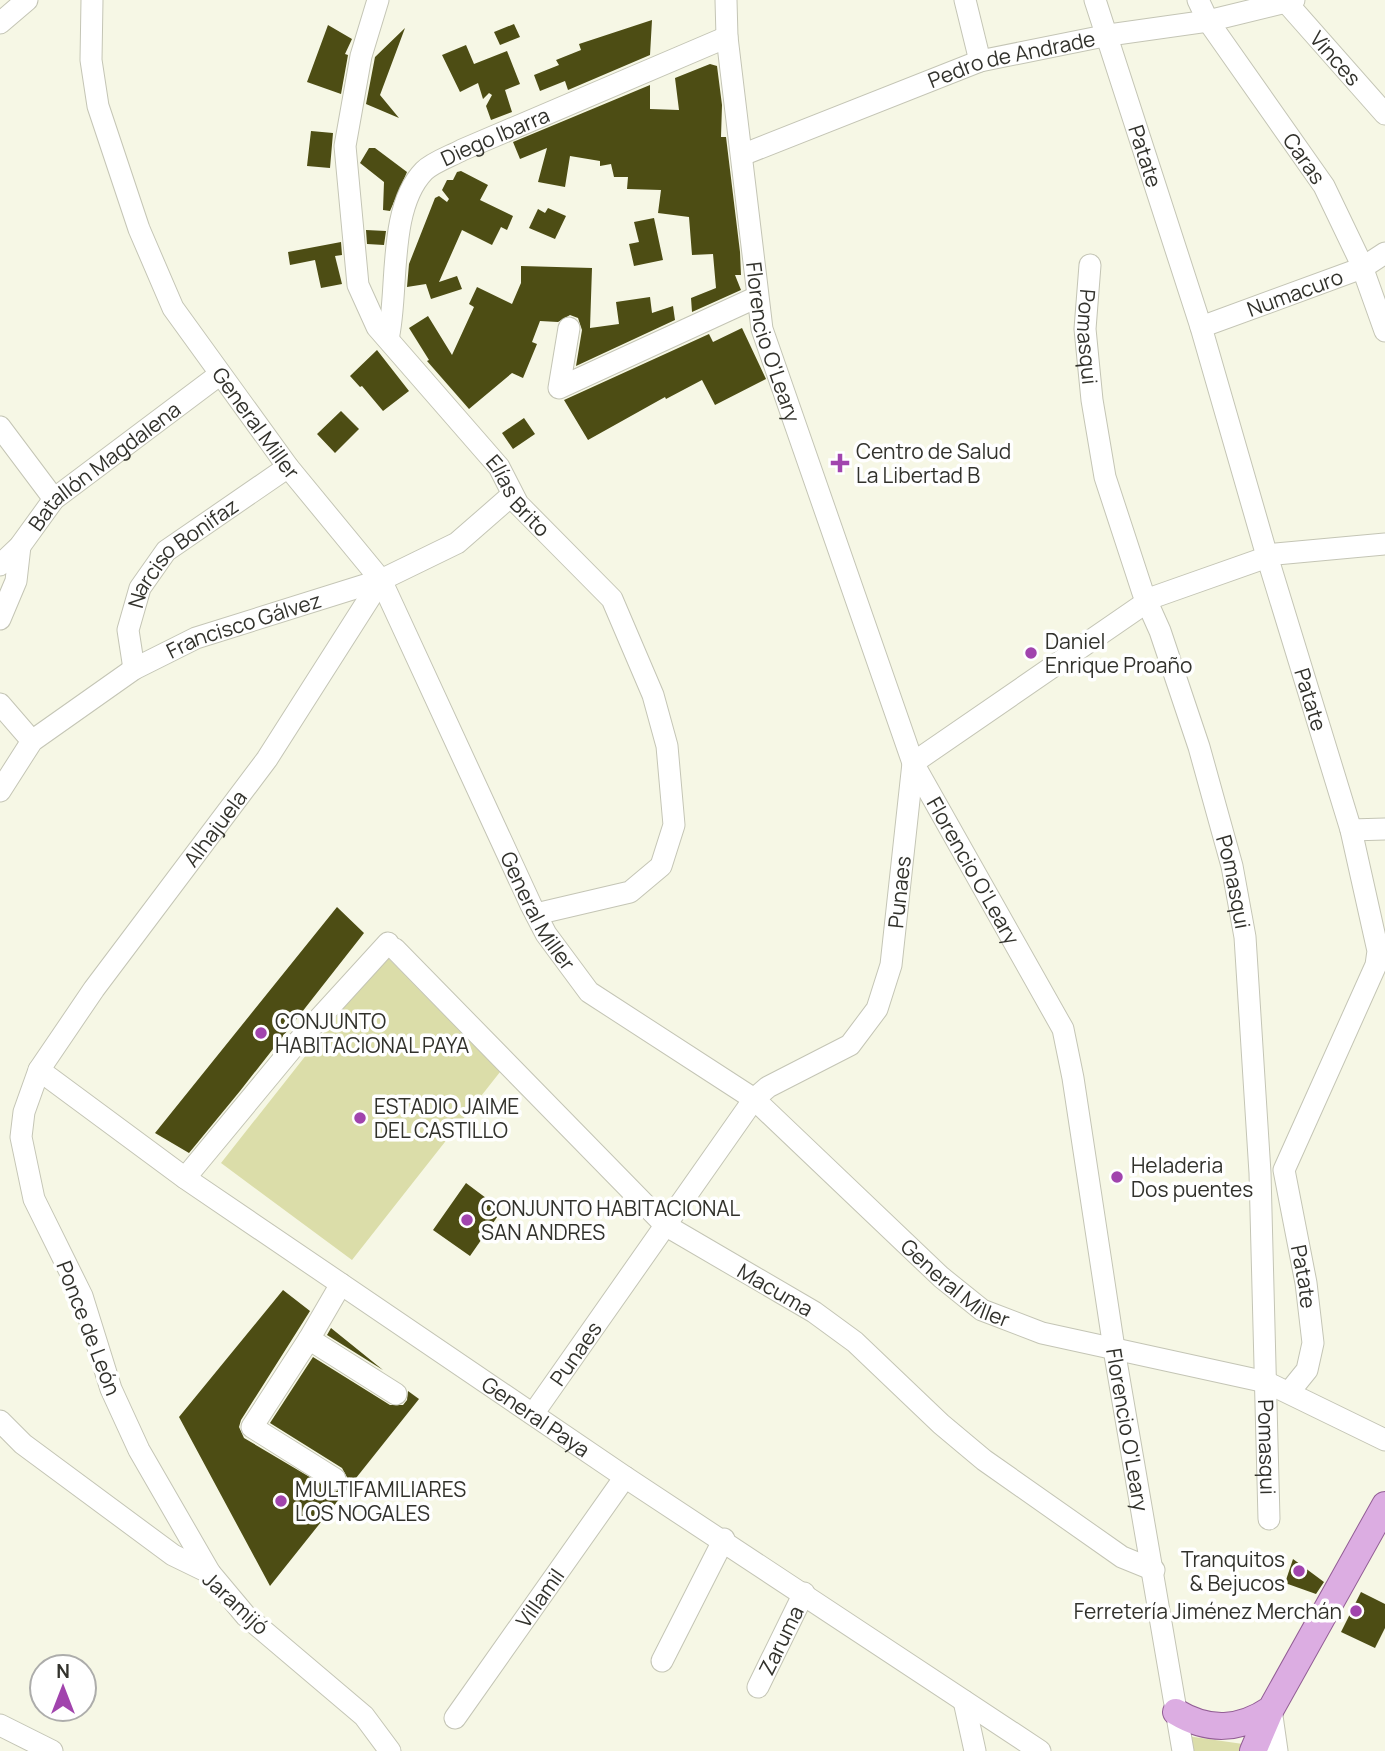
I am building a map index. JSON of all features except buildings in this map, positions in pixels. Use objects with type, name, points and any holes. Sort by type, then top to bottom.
[{"type":"main road","points":[[1253,1751],[1271,1709],[1385,1505]]},
{"type":"main road","points":[[1177,1712],[1192,1722],[1228,1727],[1244,1724],[1271,1709]]},
{"type":"street","points":[[0,23],[27,0]]},
{"type":"street","name":"General Miller","points":[[92,0],[92,60],[98,106],[135,216],[173,308],[288,467],[381,580],[546,934],[589,992],[754,1099],[941,1277],[982,1310],[1042,1333],[1266,1382],[1290,1391],[1385,1440]]},
{"type":"street","name":"Elías Brito","points":[[379,0],[361,56],[345,146],[358,285],[377,327],[499,467],[512,495],[612,599],[653,695],[667,746],[674,825],[661,866],[630,892],[536,914]]},
{"type":"street","name":"Florencio O'Leary","points":[[726,0],[727,37],[762,329],[913,763],[1063,1030],[1183,1751]]},
{"type":"street","points":[[965,0],[980,61]]},
{"type":"street","name":"Patate","points":[[1096,0],[1201,327],[1266,556],[1351,830],[1382,958],[1284,1170],[1306,1283],[1313,1343],[1307,1370],[1290,1391]]},
{"type":"street","name":"Caras","points":[[1198,0],[1208,21],[1324,186],[1363,268],[1385,331]]},
{"type":"street","name":"Pedro de Andrade","points":[[742,155],[980,61],[1109,35],[1208,21],[1290,1]]},
{"type":"street","name":"Vinces","points":[[1290,1],[1385,114]]},
{"type":"street","name":"Diego Ibarra","points":[[388,339],[394,268],[404,206],[424,171],[462,150],[727,37]]},
{"type":"street","name":"Numacuro","points":[[1201,327],[1363,268],[1385,253]]},
{"type":"street","name":"Pomasqui","points":[[1090,265],[1086,330],[1094,413],[1105,477],[1199,747],[1232,866],[1245,937],[1260,1173],[1269,1519]]},
{"type":"street","points":[[569,328],[559,388],[757,297]]},
{"type":"street","name":"Batallón Magdalena","points":[[0,565],[20,546],[54,499],[219,374]]},
{"type":"street","points":[[0,427],[54,499]]},
{"type":"street","name":"Narciso Bonifaz","points":[[134,669],[128,630],[140,587],[166,551],[288,467]]},
{"type":"street","name":"Francisco Gálvez","points":[[0,791],[32,741],[134,669],[196,638],[381,580],[457,543],[512,495]]},
{"type":"street","points":[[913,763],[1146,601],[1266,556],[1385,544]]},
{"type":"street","points":[[0,619],[16,581],[20,546]]},
{"type":"street","name":"Alhajuela","points":[[39,1070],[93,989],[267,759],[381,580]]},
{"type":"street","points":[[0,704],[32,741]]},
{"type":"street","name":"Punaes","points":[[533,1414],[754,1099],[768,1087],[850,1045],[877,1009],[891,965],[913,763]]},
{"type":"street","points":[[1351,830],[1385,829]]},
{"type":"street","name":"Macuma","points":[[185,1178],[295,1045],[392,946],[665,1225],[825,1320],[855,1342],[941,1424],[984,1460],[1122,1557],[1154,1570]]},
{"type":"street","name":"General Paya","points":[[39,1070],[185,1178],[625,1477],[724,1539],[1040,1751]]},
{"type":"street","name":"Ponce de León","points":[[39,1070],[30,1090],[21,1137],[34,1199],[82,1296],[111,1389],[139,1450],[210,1573]]},
{"type":"street","points":[[1260,1173],[1273,1167],[1284,1170]]},
{"type":"street","points":[[335,1479],[252,1427],[341,1284]]},
{"type":"street","points":[[309,1339],[396,1394]]},
{"type":"street","name":"Jaramijó","points":[[0,1421],[23,1444],[173,1555],[210,1573],[246,1616],[364,1716],[390,1751]]},
{"type":"street","name":"Villamil","points":[[455,1718],[625,1477]]},
{"type":"street","points":[[663,1661],[724,1539]]},
{"type":"street","name":"Zaruma","points":[[758,1687],[804,1592]]},
{"type":"street","points":[[964,1701],[975,1751]]},
{"type":"street","points":[[1271,1709],[1278,1751]]},
{"type":"street","points":[[0,1725],[52,1751]]},
{"type":"green space","name":"ESTADIO JAIME DEL CASTILLO","points":[[385,955],[500,1072],[352,1260],[221,1163]]},
{"type":"green space","points":[[1187,1736],[1243,1744],[1241,1751],[1191,1751]]},
{"type":"place","name":"Centro de Salud La Libertad B","points":[[840,463]]},
{"type":"place","name":"Daniel Enrique Proaño","points":[[1031,653]]},
{"type":"place","name":"CONJUNTO HABITACIONAL PAYA","points":[[261,1033]]},
{"type":"place","name":"ESTADIO JAIME DEL CASTILLO","points":[[360,1118]]},
{"type":"place","name":"Heladeria Dos puentes","points":[[1117,1177]]},
{"type":"place","name":"CONJUNTO HABITACIONAL SAN ANDRES","points":[[467,1220]]},
{"type":"place","name":"MULTIFAMILIARES LOS NOGALES","points":[[281,1501]]},
{"type":"place","name":"Tranquitos & Bejucos","points":[[1299,1571]]},
{"type":"place","name":"Ferretería Jiménez Merchán","points":[[1356,1611]]}]
